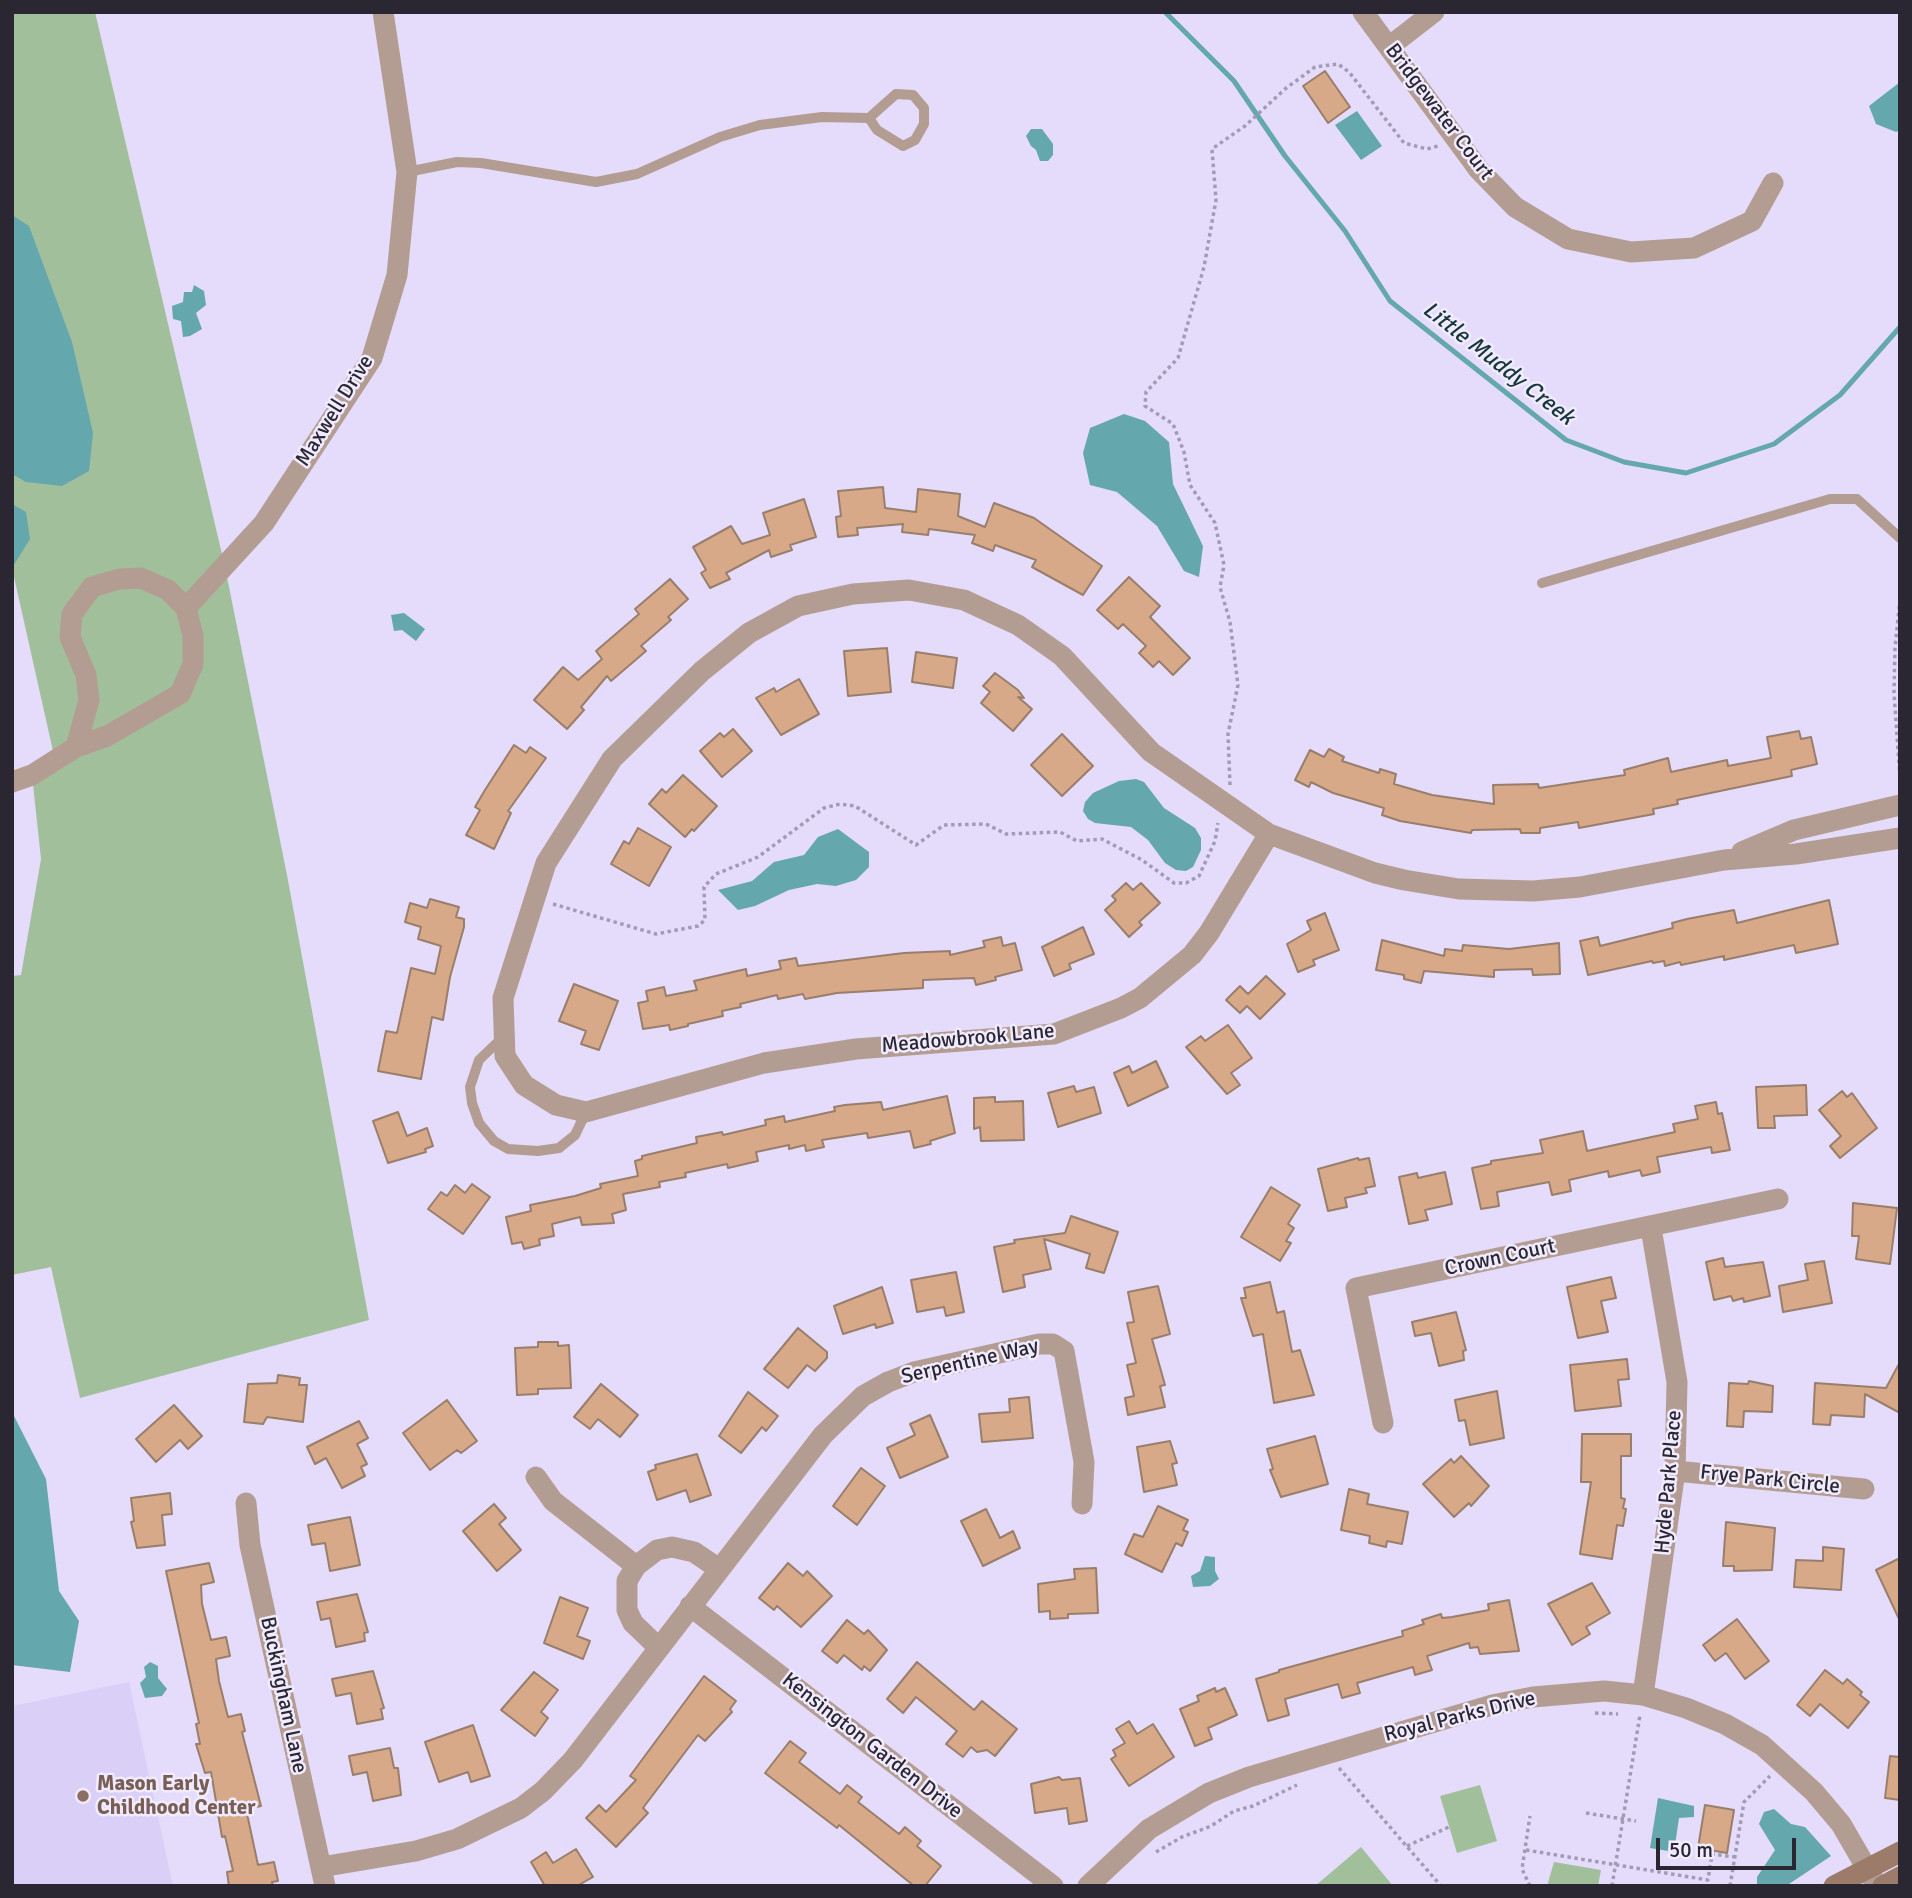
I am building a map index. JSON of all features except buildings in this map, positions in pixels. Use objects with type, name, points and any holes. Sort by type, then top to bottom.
[{"type":"street","name":"Maxwell Drive","points":[[186,608],[264,523],[372,358],[397,275],[407,172],[383,12]]},
{"type":"street","name":"Bridgewater Court","points":[[1363,12],[1479,170],[1516,207],[1567,239],[1630,252],[1694,248],[1752,221],[1773,183]]},
{"type":"street","points":[[1390,46],[1434,12]]},
{"type":"street","points":[[12,782],[32,775],[76,747],[107,736],[180,694],[193,664],[192,636],[186,608],[168,590],[141,578],[119,579],[92,587],[72,614],[70,637],[86,675],[89,700],[76,747]]},
{"type":"street","points":[[586,1112],[556,1105],[524,1085],[505,1056],[502,1038],[503,998],[545,863],[612,759],[702,671],[749,633],[798,606],[853,594],[909,590],[964,600],[1017,625],[1062,656],[1151,752],[1269,834],[1375,873],[1459,889],[1557,890],[1724,860],[1796,854],[1900,838]]},
{"type":"street","points":[[1724,860],[1794,830],[1900,805]]},
{"type":"street","name":"Meadowbrook Lane","points":[[586,1112],[764,1063],[879,1046],[1042,1036],[1098,1018],[1140,998],[1192,955],[1209,933],[1269,834]]},
{"type":"street","name":"Crown Court","points":[[1383,1423],[1356,1288],[1651,1228],[1778,1199]]},
{"type":"street","name":"Hyde Park Place","points":[[1641,1705],[1675,1471],[1677,1382],[1651,1228]]},
{"type":"street","name":"Serpentine Way","points":[[323,1876],[457,1839],[521,1808],[543,1791],[573,1760],[823,1435],[863,1396],[888,1381],[914,1372],[1039,1345],[1053,1344],[1065,1351],[1084,1462],[1082,1504]]},
{"type":"street","name":"Frye Park Circle","points":[[1675,1471],[1864,1489]]},
{"type":"street","points":[[536,1477],[553,1501],[636,1566]]},
{"type":"street","name":"Buckingham Lane","points":[[246,1503],[250,1545],[323,1876]]},
{"type":"street","points":[[659,1648],[638,1629],[627,1610],[628,1581],[636,1566],[657,1550],[672,1547],[694,1552],[719,1569]]},
{"type":"street","name":"Kensington Garden Drive","points":[[690,1606],[1053,1886]]},
{"type":"street","name":"Royal Parks Drive","points":[[1088,1886],[1149,1829],[1184,1806],[1249,1777],[1332,1765],[1492,1705],[1534,1697],[1604,1691],[1641,1705],[1686,1708],[1725,1724],[1784,1762],[1841,1824],[1877,1886]]},
{"type":"street","points":[[1834,1886],[1900,1852]]},
{"type":"street","points":[[1883,1886],[1900,1877]]},
{"type":"lane","points":[[407,172],[457,162],[481,163],[596,182],[637,174],[720,138],[760,125],[822,117],[869,118],[896,94],[912,95],[924,107],[924,124],[915,139],[903,146],[877,130],[869,118]]},
{"type":"lane","points":[[1542,583],[1830,499],[1857,499],[1900,538]]},
{"type":"lane","points":[[502,1038],[479,1060],[470,1087],[479,1123],[494,1141],[508,1149],[538,1152],[559,1148],[575,1135],[586,1112]]},
{"type":"path","points":[[1230,785],[1228,734],[1238,684],[1230,622],[1220,587],[1224,565],[1215,523],[1190,485],[1184,452],[1172,424],[1145,406],[1146,392],[1178,358],[1204,267],[1216,200],[1212,149],[1245,126],[1285,89],[1315,67],[1338,64],[1349,72],[1404,143],[1427,149],[1457,139]]},
{"type":"path","points":[[1900,599],[1894,693],[1900,778]]},
{"type":"path","points":[[551,904],[656,934],[698,926],[705,920],[704,887],[716,874],[758,857],[824,808],[840,804],[855,806],[916,845],[944,825],[986,824],[1006,834],[1060,832],[1077,841],[1102,839],[1142,860],[1174,883],[1186,883],[1199,876],[1215,841],[1218,822]]},
{"type":"path","points":[[1584,1713],[1641,1705]]},
{"type":"path","points":[[1641,1705],[1652,1718]]},
{"type":"path","points":[[1612,1886],[1641,1705]]},
{"type":"path","points":[[1730,1886],[1744,1802],[1784,1762]]},
{"type":"path","points":[[1332,1765],[1351,1766]]},
{"type":"path","points":[[1332,1765],[1441,1886]]},
{"type":"path","points":[[1150,1854],[1182,1837],[1212,1826],[1234,1811],[1253,1806],[1303,1782]]},
{"type":"path","points":[[1586,1812],[1636,1821]]},
{"type":"path","points":[[1530,1886],[1522,1868],[1531,1816]]},
{"type":"path","points":[[1406,1846],[1449,1827]]},
{"type":"path","points":[[1526,1850],[1708,1880],[1712,1854],[1735,1857]]},
{"type":"shaded area","points":[[12,12],[95,12],[225,567],[287,875],[369,1320],[80,1398],[51,1267],[12,1275],[12,976],[21,975],[41,859],[32,775],[55,760],[12,568]]},
{"type":"shaded area","points":[[1900,82],[1900,130],[1896,132],[1876,124],[1869,106]]},
{"type":"shaded area","points":[[1357,111],[1382,146],[1361,160],[1335,125]]},
{"type":"shaded area","points":[[1031,129],[1042,129],[1053,144],[1053,155],[1048,161],[1040,161],[1036,150],[1031,146],[1026,136]]},
{"type":"shaded area","points":[[12,215],[29,226],[72,342],[93,433],[89,471],[62,486],[26,482],[12,474]]},
{"type":"shaded area","points":[[194,285],[204,291],[206,305],[196,313],[202,329],[183,337],[181,321],[173,319],[172,306],[183,302],[184,292],[192,292]]},
{"type":"shaded area","points":[[1124,414],[1145,421],[1169,442],[1173,484],[1203,546],[1199,577],[1184,571],[1157,526],[1117,492],[1090,485],[1083,453],[1090,428]]},
{"type":"shaded area","points":[[12,504],[26,512],[30,539],[12,568]]},
{"type":"shaded area","points":[[404,613],[425,629],[416,641],[402,630],[394,631],[391,615]]},
{"type":"shaded area","points":[[1136,779],[1144,782],[1164,808],[1195,828],[1201,838],[1201,850],[1193,867],[1186,871],[1176,870],[1165,863],[1148,840],[1131,827],[1095,823],[1088,819],[1083,811],[1085,802],[1093,793],[1119,781]]},
{"type":"shaded area","points":[[838,829],[869,852],[869,867],[856,880],[836,886],[817,884],[789,890],[755,906],[738,910],[718,890],[752,881],[774,862],[804,855],[818,837]]},
{"type":"shaded area","points":[[12,1412],[46,1479],[59,1591],[79,1621],[70,1672],[12,1665]]},
{"type":"shaded area","points":[[1205,1556],[1215,1557],[1215,1571],[1219,1579],[1210,1586],[1193,1587],[1191,1576],[1200,1571]]},
{"type":"shaded area","points":[[150,1662],[158,1666],[158,1678],[167,1689],[162,1696],[145,1698],[140,1683],[146,1677],[144,1667]]},
{"type":"shaded area","name":"Mason Early Childhood Center","points":[[129,1682],[173,1886],[12,1886],[12,1706]]},
{"type":"shaded area","points":[[1480,1785],[1497,1841],[1457,1853],[1440,1796]]},
{"type":"shaded area","points":[[1658,1798],[1694,1806],[1694,1817],[1679,1818],[1674,1852],[1650,1848]]},
{"type":"shaded area","points":[[1774,1809],[1791,1824],[1805,1827],[1831,1856],[1786,1886],[1757,1886],[1757,1877],[1775,1850],[1759,1824],[1764,1812]]},
{"type":"shaded area","points":[[1361,1847],[1393,1886],[1315,1886]]},
{"type":"shaded area","points":[[1554,1862],[1601,1870],[1598,1886],[1547,1886]]},
{"type":"waterway","name":"Little Muddy Creek","points":[[1165,12],[1234,81],[1285,156],[1345,231],[1390,301],[1566,440],[1624,462],[1686,473],[1774,444],[1840,395],[1900,327]]},
{"type":"place","name":"Mason Early Childhood Center","points":[[83,1796]]}]
